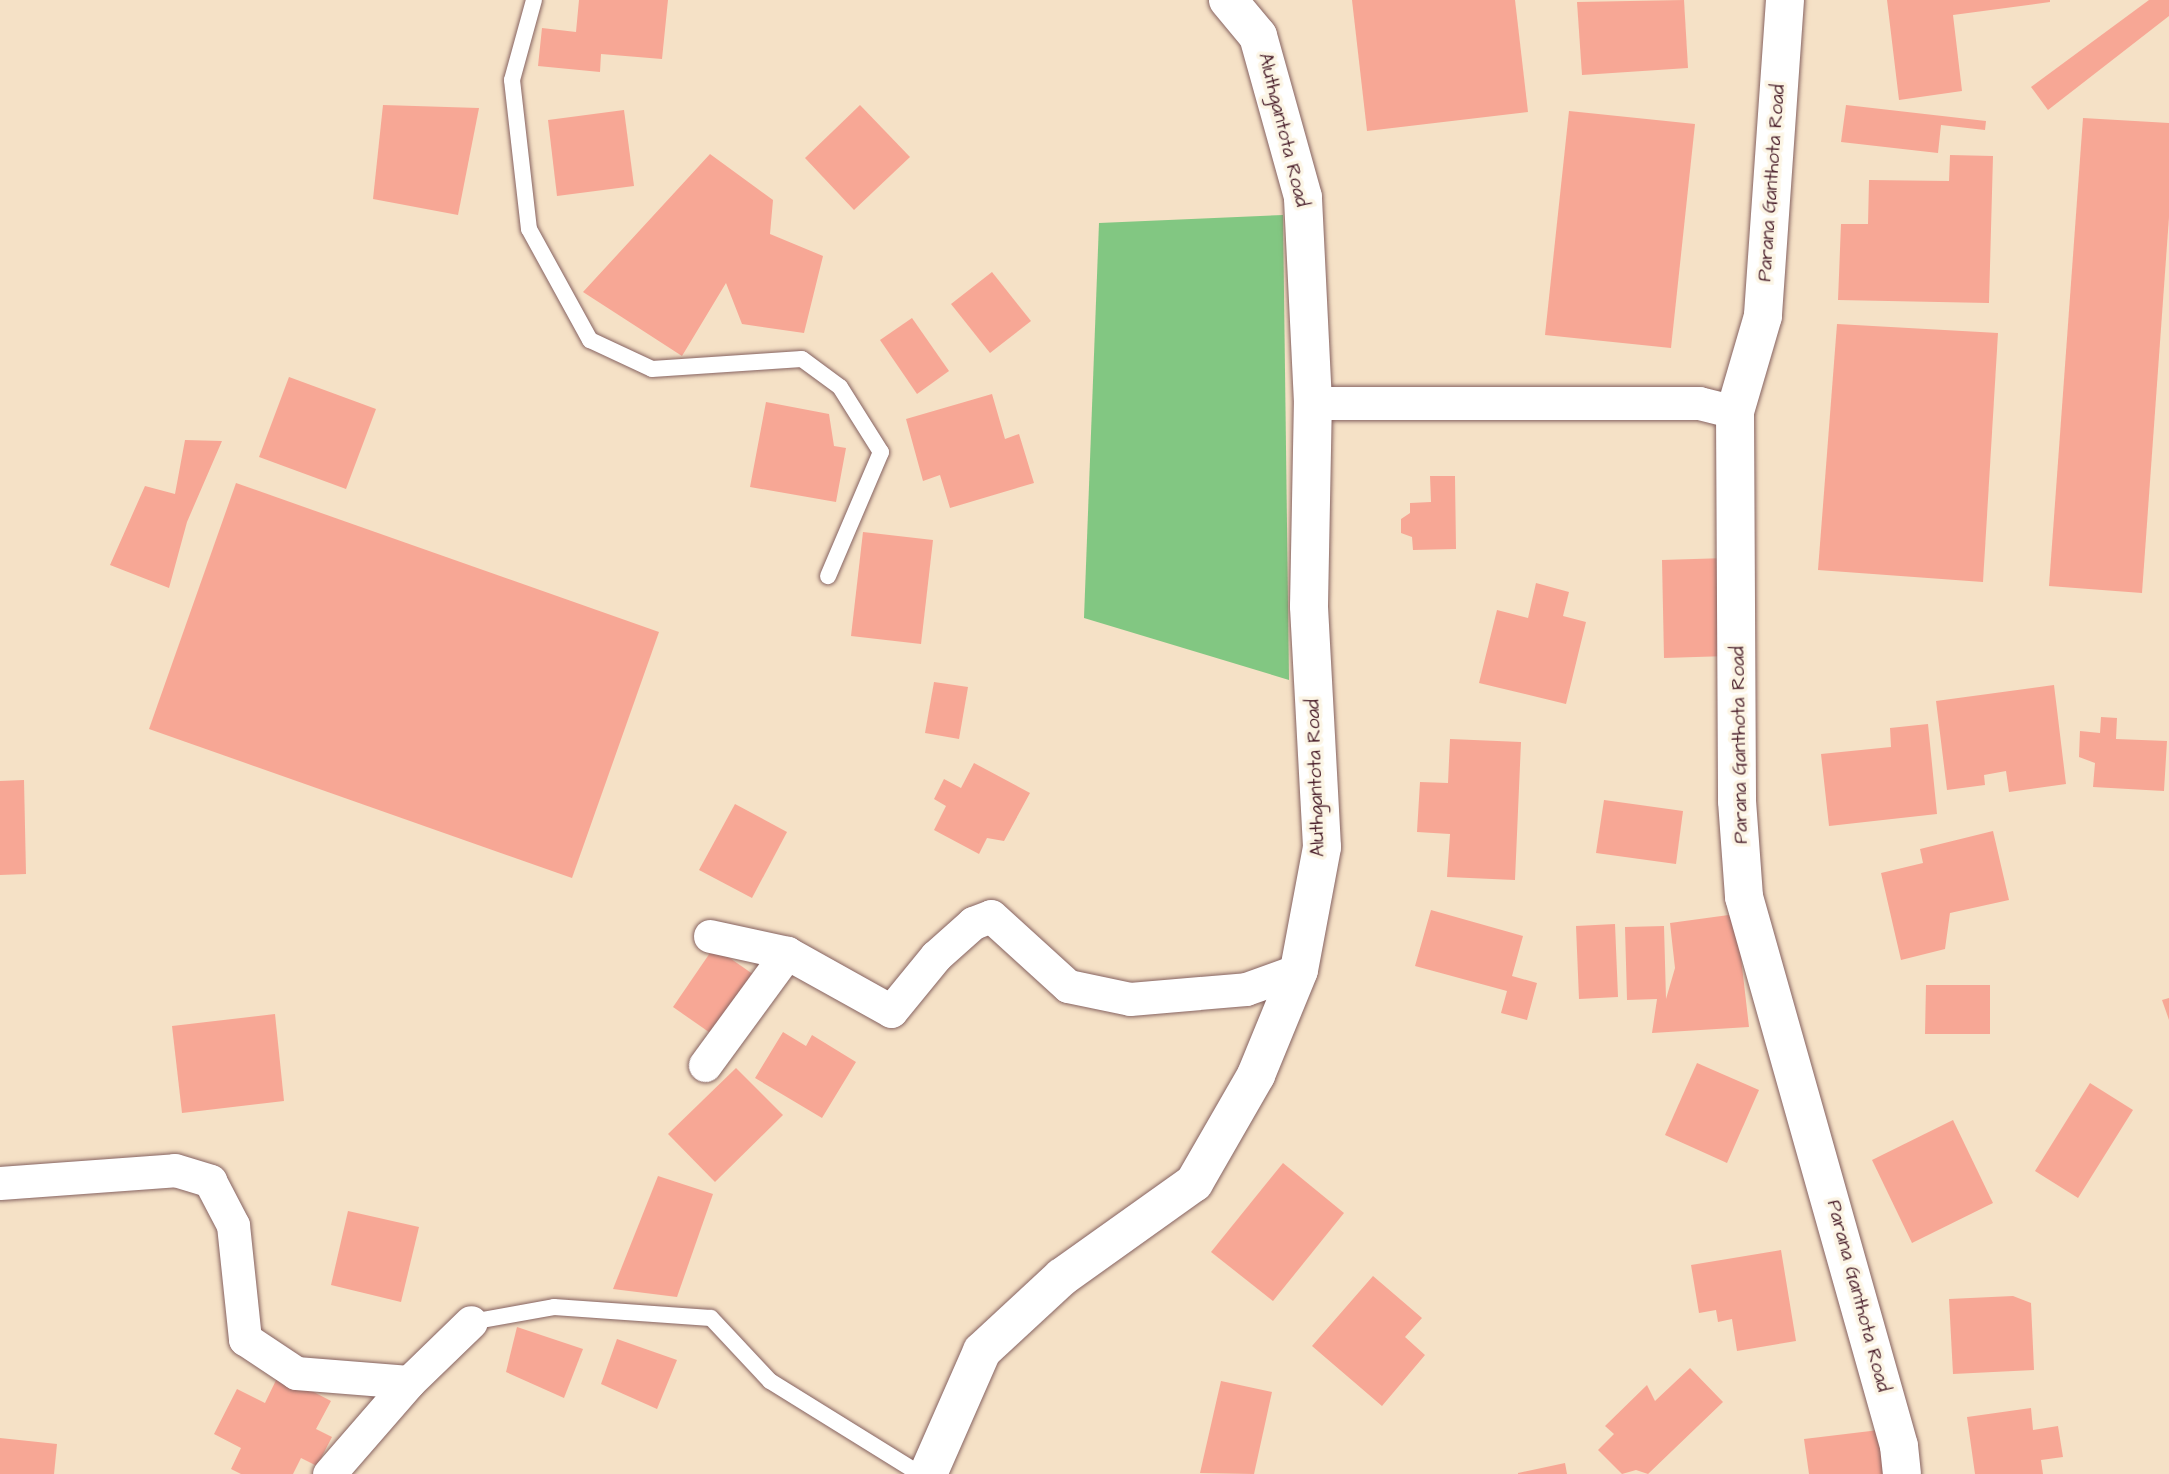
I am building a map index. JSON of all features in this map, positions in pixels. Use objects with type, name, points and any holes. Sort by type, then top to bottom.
[{"type":"street","name":"Aluthgantota Road","points":[[928,1474],[982,1351],[1062,1277],[1194,1183],[1256,1075],[1299,970],[1322,847],[1309,606],[1313,402],[1303,197],[1258,36],[1228,0]]},
{"type":"street","name":"Parana Ganthota Road","points":[[1785,0],[1763,316],[1735,412],[1737,801],[1744,897],[1899,1446],[1902,1474]]},
{"type":"street","points":[[1313,402],[1699,403],[1735,412]]},
{"type":"street","points":[[710,936],[787,953],[891,1011],[936,956],[973,923],[991,916],[1068,986],[1130,999],[1246,989],[1299,970]]},
{"type":"street","points":[[705,1065],[787,953]]},
{"type":"street","points":[[0,1183],[175,1170],[210,1181],[233,1225],[246,1339],[296,1373],[409,1382]]},
{"type":"street","points":[[329,1474],[409,1382],[471,1321]]},
{"type":"lane","points":[[534,0],[512,79],[529,229],[590,340],[652,369],[802,359],[839,387],[881,452],[828,576]]},
{"type":"lane","points":[[471,1321],[554,1307],[711,1318],[770,1381],[920,1474]]},
{"type":"green space","points":[[1283,215],[1289,680],[1084,618],[1099,223]]},
{"type":"building","points":[[579,0],[668,0],[662,59],[601,54],[600,72],[538,66],[542,28],[576,32]]},
{"type":"building","points":[[1352,0],[1515,0],[1528,112],[1367,131]]},
{"type":"building","points":[[1684,0],[1688,68],[1582,75],[1577,2]]},
{"type":"building","points":[[1887,0],[2050,2],[1953,15],[1962,91],[1899,100]]},
{"type":"building","points":[[2149,0],[2169,0],[2169,16],[2048,110],[2031,87]]},
{"type":"building","points":[[383,105],[479,108],[458,215],[373,199]]},
{"type":"building","points":[[860,105],[910,157],[854,210],[805,158]]},
{"type":"building","points":[[1846,105],[1986,121],[1985,130],[1941,125],[1938,153],[1841,142]]},
{"type":"building","points":[[624,110],[634,186],[557,196],[548,120]]},
{"type":"building","points":[[1569,111],[1695,124],[1671,348],[1545,335]]},
{"type":"building","points":[[2083,118],[2169,123],[2169,217],[2142,593],[2049,586]]},
{"type":"building","points":[[710,154],[773,200],[770,234],[823,256],[804,333],[742,324],[726,283],[682,356],[583,292]]},
{"type":"building","points":[[1950,155],[1993,156],[1989,303],[1838,300],[1841,224],[1868,224],[1869,180],[1949,181]]},
{"type":"building","points":[[992,272],[1031,321],[990,353],[951,304]]},
{"type":"building","points":[[912,318],[949,371],[917,394],[880,340]]},
{"type":"building","points":[[1837,324],[1998,333],[1983,582],[1818,570]]},
{"type":"building","points":[[289,377],[376,409],[346,489],[259,457]]},
{"type":"building","points":[[992,394],[1005,439],[1019,434],[1034,483],[950,508],[940,475],[923,481],[906,419]]},
{"type":"building","points":[[766,402],[829,414],[834,446],[846,448],[836,502],[750,487]]},
{"type":"building","points":[[185,440],[222,441],[187,522],[169,588],[110,565],[145,486],[175,494]]},
{"type":"building","points":[[1430,476],[1455,476],[1456,549],[1413,550],[1412,537],[1401,533],[1401,519],[1410,513],[1410,503],[1431,502]]},
{"type":"building","points":[[236,483],[659,632],[572,878],[149,729]]},
{"type":"building","points":[[863,532],[933,540],[921,644],[851,636]]},
{"type":"building","points":[[1726,558],[1728,656],[1664,658],[1662,560]]},
{"type":"building","points":[[1536,583],[1569,592],[1563,616],[1586,622],[1566,704],[1479,683],[1497,610],[1528,618]]},
{"type":"building","points":[[934,682],[968,687],[959,739],[925,733]]},
{"type":"building","points":[[2054,685],[2066,784],[2009,792],[2006,771],[1984,775],[1985,785],[1947,790],[1936,701]]},
{"type":"building","points":[[2101,717],[2117,718],[2116,739],[2167,741],[2164,791],[2093,787],[2095,763],[2079,757],[2080,731],[2100,733]]},
{"type":"building","points":[[1928,724],[1937,814],[1829,826],[1821,754],[1891,747],[1890,728]]},
{"type":"building","points":[[1450,739],[1521,742],[1515,880],[1447,877],[1450,834],[1417,832],[1420,782],[1448,783]]},
{"type":"building","points":[[974,763],[1030,793],[1004,841],[987,838],[979,854],[934,830],[946,806],[934,799],[944,779],[961,788]]},
{"type":"building","points":[[24,780],[26,874],[0,875],[0,781]]},
{"type":"building","points":[[1604,800],[1683,811],[1676,864],[1596,853]]},
{"type":"building","points":[[735,804],[787,832],[752,898],[699,870]]},
{"type":"building","points":[[1993,831],[2009,900],[1950,913],[1945,949],[1901,960],[1881,873],[1923,863],[1920,849]]},
{"type":"building","points":[[1431,910],[1523,936],[1512,976],[1537,983],[1527,1020],[1501,1013],[1507,991],[1415,966]]},
{"type":"building","points":[[1736,914],[1749,1027],[1652,1033],[1657,999],[1627,1000],[1625,927],[1664,926],[1666,999],[1675,968],[1670,923]]},
{"type":"building","points":[[1615,924],[1618,997],[1579,999],[1576,926]]},
{"type":"building","points":[[714,947],[757,977],[716,1037],[673,1007]]},
{"type":"building","points":[[1926,985],[1990,985],[1990,1034],[1925,1034]]},
{"type":"building","points":[[2169,998],[2169,1020],[2162,1000]]},
{"type":"building","points":[[275,1014],[284,1101],[182,1113],[172,1026]]},
{"type":"building","points":[[783,1032],[806,1046],[812,1035],[856,1062],[822,1118],[755,1078]]},
{"type":"building","points":[[1697,1063],[1759,1090],[1727,1163],[1665,1135]]},
{"type":"building","points":[[736,1068],[783,1115],[715,1182],[668,1134]]},
{"type":"building","points":[[2090,1083],[2133,1110],[2078,1198],[2035,1171]]},
{"type":"building","points":[[1953,1120],[1993,1203],[1912,1243],[1872,1160]]},
{"type":"building","points":[[1283,1163],[1344,1213],[1273,1301],[1211,1252]]},
{"type":"building","points":[[658,1176],[713,1194],[677,1297],[613,1289]]},
{"type":"building","points":[[348,1211],[419,1227],[401,1302],[331,1285]]},
{"type":"building","points":[[1781,1250],[1796,1341],[1737,1351],[1732,1319],[1718,1322],[1716,1310],[1699,1313],[1691,1265]]},
{"type":"building","points":[[1373,1276],[1422,1318],[1405,1337],[1425,1355],[1382,1406],[1312,1346]]},
{"type":"building","points":[[2013,1296],[2031,1303],[2034,1370],[1953,1374],[1949,1299]]},
{"type":"building","points":[[517,1327],[583,1349],[564,1398],[506,1372]]},
{"type":"building","points":[[617,1339],[677,1360],[657,1409],[601,1384]]},
{"type":"building","points":[[1690,1368],[1723,1402],[1648,1474],[1636,1470],[1622,1474],[1598,1450],[1614,1434],[1605,1426],[1647,1385],[1655,1401]]},
{"type":"building","points":[[279,1374],[331,1401],[316,1429],[332,1437],[317,1466],[301,1458],[293,1474],[241,1474],[231,1469],[241,1448],[214,1434],[237,1389],[265,1403]]},
{"type":"building","points":[[1221,1381],[1272,1392],[1254,1474],[1200,1473]]},
{"type":"building","points":[[2031,1408],[2033,1430],[2058,1426],[2063,1457],[2041,1460],[2043,1474],[1975,1474],[1967,1417]]},
{"type":"building","points":[[1879,1430],[1884,1474],[1809,1474],[1804,1439]]},
{"type":"building","points":[[0,1438],[57,1444],[54,1474],[0,1474]]},
{"type":"building","points":[[1565,1463],[1567,1474],[1518,1474],[1518,1473]]}]
